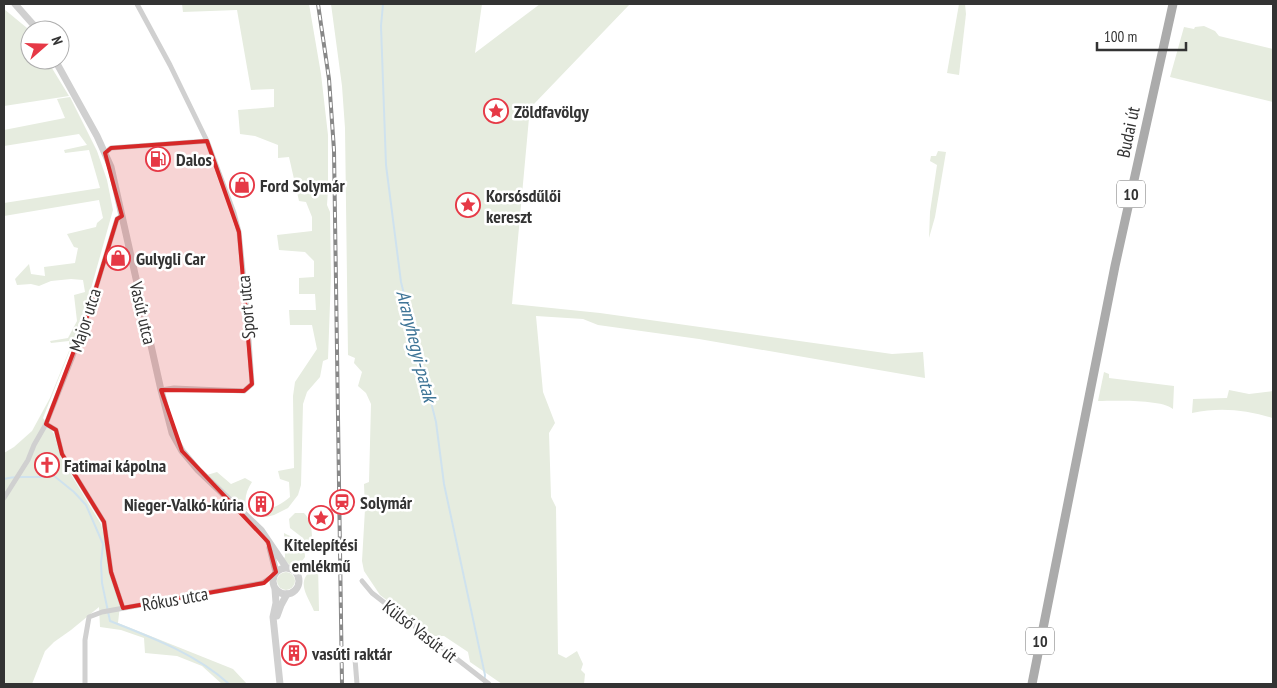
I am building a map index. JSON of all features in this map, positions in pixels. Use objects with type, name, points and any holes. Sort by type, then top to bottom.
[{"type":"main road","name":"Budai út","points":[[1032,684],[1115,266],[1173,4]]},
{"type":"street","points":[[16,4],[30,20]]},
{"type":"street","name":"Sport utca","points":[[136,4],[170,65],[207,141],[234,213],[247,310],[252,384],[244,391],[174,388],[161,390]]},
{"type":"street","name":"Vasút utca","points":[[60,70],[111,167],[172,433],[182,451],[198,470],[252,520],[286,568]]},
{"type":"street","points":[[105,153],[111,148],[207,141]]},
{"type":"street","name":"Major utca","points":[[4,498],[28,460],[46,424],[88,314],[116,219],[122,216]]},
{"type":"street","points":[[46,424],[56,430],[62,454],[104,522],[111,572],[122,608]]},
{"type":"street","name":"Vasút utca","points":[[268,542],[274,560],[274,574]]},
{"type":"street","points":[[274,629],[278,611],[287,594],[296,589],[299,582],[296,573],[286,568],[280,569],[274,574],[276,603],[273,617],[274,629],[280,684]]},
{"type":"street","name":"Rókus utca","points":[[85,684],[86,640],[89,617],[111,610],[262,583],[274,574]]},
{"type":"street","name":"Külső Vasút út","points":[[362,581],[379,598],[489,684]]},
{"type":"street","name":"Rókus utca","points":[[262,583],[275,588]]},
{"type":"street","points":[[275,588],[281,593],[287,594]]},
{"type":"street","points":[[355,658],[357,684]]},
{"type":"highlighted area","points":[[207,141],[239,232],[252,384],[244,391],[161,390],[182,451],[268,542],[276,572],[264,583],[123,608],[111,572],[104,522],[62,454],[56,430],[46,424],[88,314],[117,219],[122,216],[105,153],[111,148]]},
{"type":"shaded area","points":[[182,4],[309,4],[321,74],[328,135],[327,205],[330,212],[331,275],[328,359],[323,361],[320,377],[307,392],[303,404],[301,485],[298,495],[288,508],[266,517],[249,511],[270,508],[290,497],[289,482],[280,479],[278,471],[294,468],[293,396],[295,382],[317,349],[312,325],[290,325],[289,310],[316,310],[315,294],[299,294],[299,278],[314,277],[314,261],[305,252],[279,250],[277,235],[312,231],[312,217],[306,202],[299,201],[289,157],[278,158],[278,145],[255,136],[240,134],[238,110],[274,107],[274,89],[251,90],[237,10],[183,12]]},
{"type":"shaded area","points":[[331,4],[482,4],[475,53],[540,4],[630,4],[533,105],[529,118],[512,304],[600,313],[892,354],[923,352],[925,378],[699,339],[598,325],[583,319],[536,316],[543,392],[555,423],[549,433],[551,497],[556,507],[558,654],[566,658],[577,651],[583,664],[581,670],[585,674],[584,684],[502,684],[470,662],[468,652],[444,636],[435,636],[427,631],[380,595],[364,571],[362,561],[365,509],[364,484],[369,482],[371,404],[366,393],[358,386],[362,372],[354,363],[355,358],[348,355],[345,128],[342,86]]},
{"type":"shaded area","points":[[959,4],[965,4],[966,14],[959,75],[947,73]]},
{"type":"shaded area","points":[[4,9],[20,22],[20,70],[53,70],[69,96],[4,106]]},
{"type":"shaded area","points":[[1204,26],[1215,31],[1219,36],[1273,49],[1273,102],[1170,77],[1184,27],[1194,29],[1195,27]]},
{"type":"shaded area","points":[[70,97],[97,151],[107,180],[113,210],[83,317],[43,418],[54,434],[61,458],[101,524],[120,605],[118,623],[233,669],[247,684],[222,684],[202,666],[177,656],[145,653],[144,638],[121,630],[100,627],[99,607],[45,651],[32,684],[4,684],[4,453],[32,431],[50,398],[69,351],[69,341],[51,343],[50,341],[68,338],[77,321],[74,295],[85,292],[83,280],[51,281],[39,286],[31,284],[17,285],[15,279],[29,264],[31,274],[45,276],[44,267],[75,263],[78,248],[74,247],[67,234],[96,227],[97,223],[103,218],[99,200],[4,216],[4,203],[100,188],[89,150],[65,153],[64,150],[87,145],[79,134],[4,146],[4,130],[65,118],[57,99]]},
{"type":"shaded area","points":[[938,151],[946,152],[935,217],[929,238],[930,212],[937,165],[930,161],[931,156],[936,156]]},
{"type":"shaded area","points":[[1104,372],[1109,374],[1109,378],[1174,386],[1173,409],[1148,402],[1098,401]]},
{"type":"shaded area","points":[[1229,390],[1249,394],[1273,391],[1273,418],[1233,410],[1192,413],[1193,399],[1227,398]]},
{"type":"shaded area","points":[[217,472],[231,484],[245,478],[252,482],[246,496],[248,511],[207,475]]},
{"type":"shaded area","points":[[295,513],[304,513],[307,517],[312,532],[312,553],[303,538],[290,528],[289,519]]},
{"type":"shaded area","points":[[284,533],[299,542],[304,548],[305,557],[299,565],[291,566],[283,559],[285,557]]},
{"type":"shaded area","points":[[316,564],[318,564],[319,611],[314,611],[304,589],[304,580]]},
{"type":"shaded area","points":[[286,572],[292,575],[295,581],[292,587],[286,590],[280,587],[277,581],[280,575]]},
{"type":"waterway","name":"Aranyhegyi-patak","points":[[383,4],[381,26],[386,165],[401,282],[436,422],[444,484],[485,675],[484,684]]},
{"type":"waterway","points":[[4,479],[53,475],[74,492],[86,505],[103,544],[101,563],[102,583],[110,621],[188,655],[229,684]]},
{"type":"railway","points":[[318,4],[329,79],[334,150],[342,684]]},
{"type":"place","name":"Zöldfavölgy","points":[[496,111]]},
{"type":"place","name":"Dalos","points":[[158,159]]},
{"type":"place","name":"Ford Solymár","points":[[242,185]]},
{"type":"place","name":"Korsósdűlői kereszt","points":[[468,205]]},
{"type":"place","name":"Gulygli Car","points":[[118,258]]},
{"type":"place","name":"Fatimai kápolna","points":[[47,465]]},
{"type":"place","name":"Solymár","points":[[342,502]]},
{"type":"place","name":"Nieger-Valkó-kúria","points":[[261,504]]},
{"type":"place","name":"Kitelepítési emlékmű","points":[[321,518]]},
{"type":"place","name":"vasúti raktár","points":[[294,653]]}]
